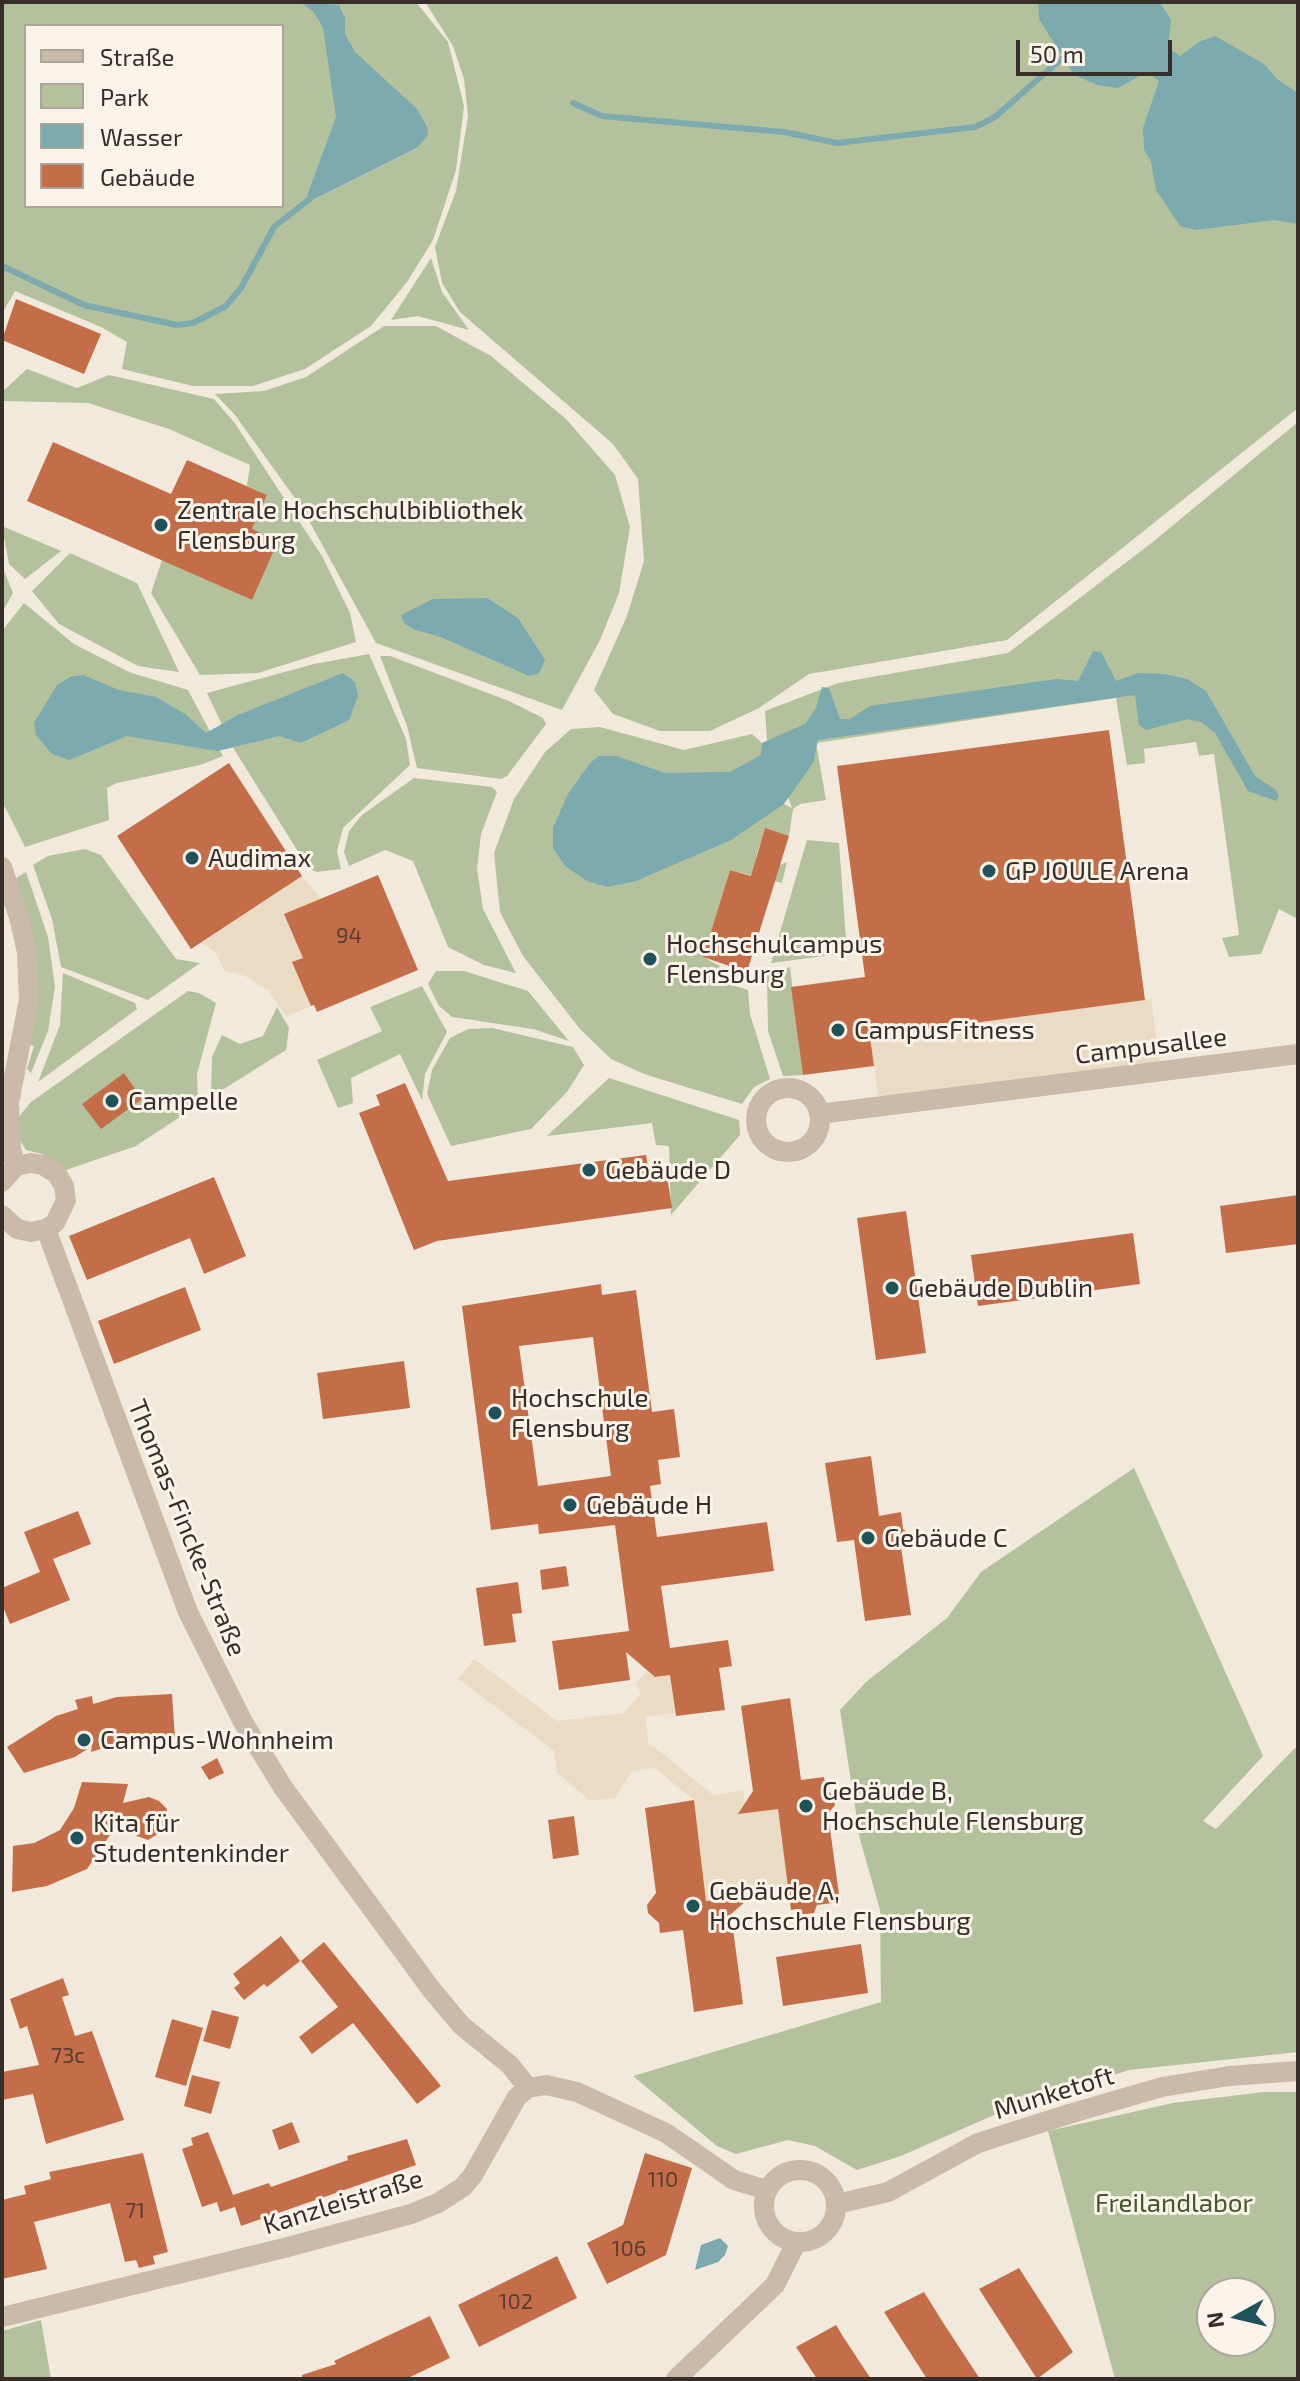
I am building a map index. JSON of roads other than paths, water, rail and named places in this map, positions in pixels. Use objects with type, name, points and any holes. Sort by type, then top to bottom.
[{"type":"street","points":[[2,867],[27,952],[29,999],[9,1103],[11,1149],[16,1166]]},
{"type":"street","name":"Campusallee","points":[[819,1114],[1298,1054]]},
{"type":"street","points":[[2,1182],[16,1166],[31,1163],[43,1165],[57,1174],[64,1186],[64,1211],[46,1229],[31,1232],[17,1229],[2,1215]]},
{"type":"street","name":"Thomas-Fincke-Straße","points":[[46,1229],[188,1612],[243,1722],[282,1786],[431,1989],[461,2025],[510,2065],[528,2088]]},
{"type":"street","name":"Munketoft","points":[[837,2204],[888,2192],[978,2143],[1162,2087],[1229,2076],[1298,2071]]},
{"type":"street","points":[[528,2088],[546,2085],[577,2092],[666,2133],[734,2180],[767,2190]]},
{"type":"street","name":"Kanzleistraße","points":[[2,2317],[284,2248],[411,2214],[438,2203],[463,2187],[473,2175],[517,2097],[528,2088]]},
{"type":"street","points":[[811,2171],[831,2187],[837,2204],[827,2231],[807,2242],[796,2243],[785,2240],[768,2225],[763,2201],[767,2190],[786,2172],[811,2171]]},
{"type":"street","points":[[676,2379],[775,2285],[796,2243]]},
{"type":"water","points":[[300,2],[339,5],[345,18],[345,34],[355,52],[417,109],[428,135],[418,147],[316,198],[307,196],[336,117],[323,28],[314,12]]},
{"type":"water","points":[[1038,2],[1160,2],[1171,20],[1168,48],[1180,56],[1199,42],[1215,36],[1264,64],[1277,79],[1298,93],[1298,224],[1274,220],[1196,230],[1180,226],[1156,190],[1151,162],[1144,149],[1143,128],[1159,81],[1147,72],[1118,88],[1097,85],[1074,75],[1039,19]]},
{"type":"water","points":[[487,598],[518,618],[545,660],[539,673],[529,676],[441,637],[416,630],[405,624],[401,615],[433,599]]},
{"type":"water","points":[[1093,651],[1101,652],[1116,681],[1138,673],[1165,674],[1187,679],[1206,691],[1255,776],[1276,790],[1279,796],[1276,801],[1248,791],[1215,733],[1201,722],[1188,719],[1146,730],[1139,725],[1135,695],[818,740],[813,763],[784,804],[731,840],[636,881],[608,887],[587,881],[565,866],[553,848],[553,828],[568,794],[590,763],[599,756],[616,756],[665,773],[730,772],[761,755],[762,743],[805,724],[816,708],[822,687],[829,688],[840,719],[850,719],[870,706],[1056,679],[1078,681]]},
{"type":"water","points":[[343,673],[355,682],[358,696],[349,720],[301,743],[279,736],[218,751],[127,736],[69,760],[52,754],[36,735],[34,723],[57,685],[70,677],[83,675],[119,690],[156,697],[185,714],[206,733],[238,715]]},
{"type":"water","points":[[720,2238],[728,2246],[725,2255],[718,2262],[695,2270],[701,2245]]},
{"type":"waterway","points":[[573,103],[602,116],[784,132],[837,143],[975,127],[995,117],[1061,59]]},
{"type":"waterway","points":[[2,266],[84,305],[177,325],[193,323],[226,306],[241,288],[274,227],[312,197]]},
{"type":"place","name":"Zentrale Hochschulbibliothek Flensburg","points":[[161,525]]},
{"type":"place","name":"Audimax","points":[[192,858]]},
{"type":"place","name":"GP JOULE Arena","points":[[989,871]]},
{"type":"place","name":"Hochschulcampus Flensburg","points":[[650,959]]},
{"type":"place","name":"CampusFitness","points":[[838,1030]]},
{"type":"place","name":"Campelle","points":[[112,1101]]},
{"type":"place","name":"Gebäude D","points":[[589,1170]]},
{"type":"place","name":"Gebäude Dublin","points":[[892,1288]]},
{"type":"place","name":"Hochschule Flensburg","points":[[495,1413]]},
{"type":"place","name":"Gebäude H","points":[[570,1505]]},
{"type":"place","name":"Gebäude C","points":[[868,1538]]},
{"type":"place","name":"Campus-Wohnheim","points":[[84,1740]]},
{"type":"place","name":"Gebäude B, Hochschule Flensburg","points":[[806,1806]]},
{"type":"place","name":"Kita für Studentenkinder","points":[[77,1838]]},
{"type":"place","name":"Gebäude A, Hochschule Flensburg","points":[[693,1906]]},
{"type":"park label","name":"Freilandlabor","points":[[1174,2203]]}]
